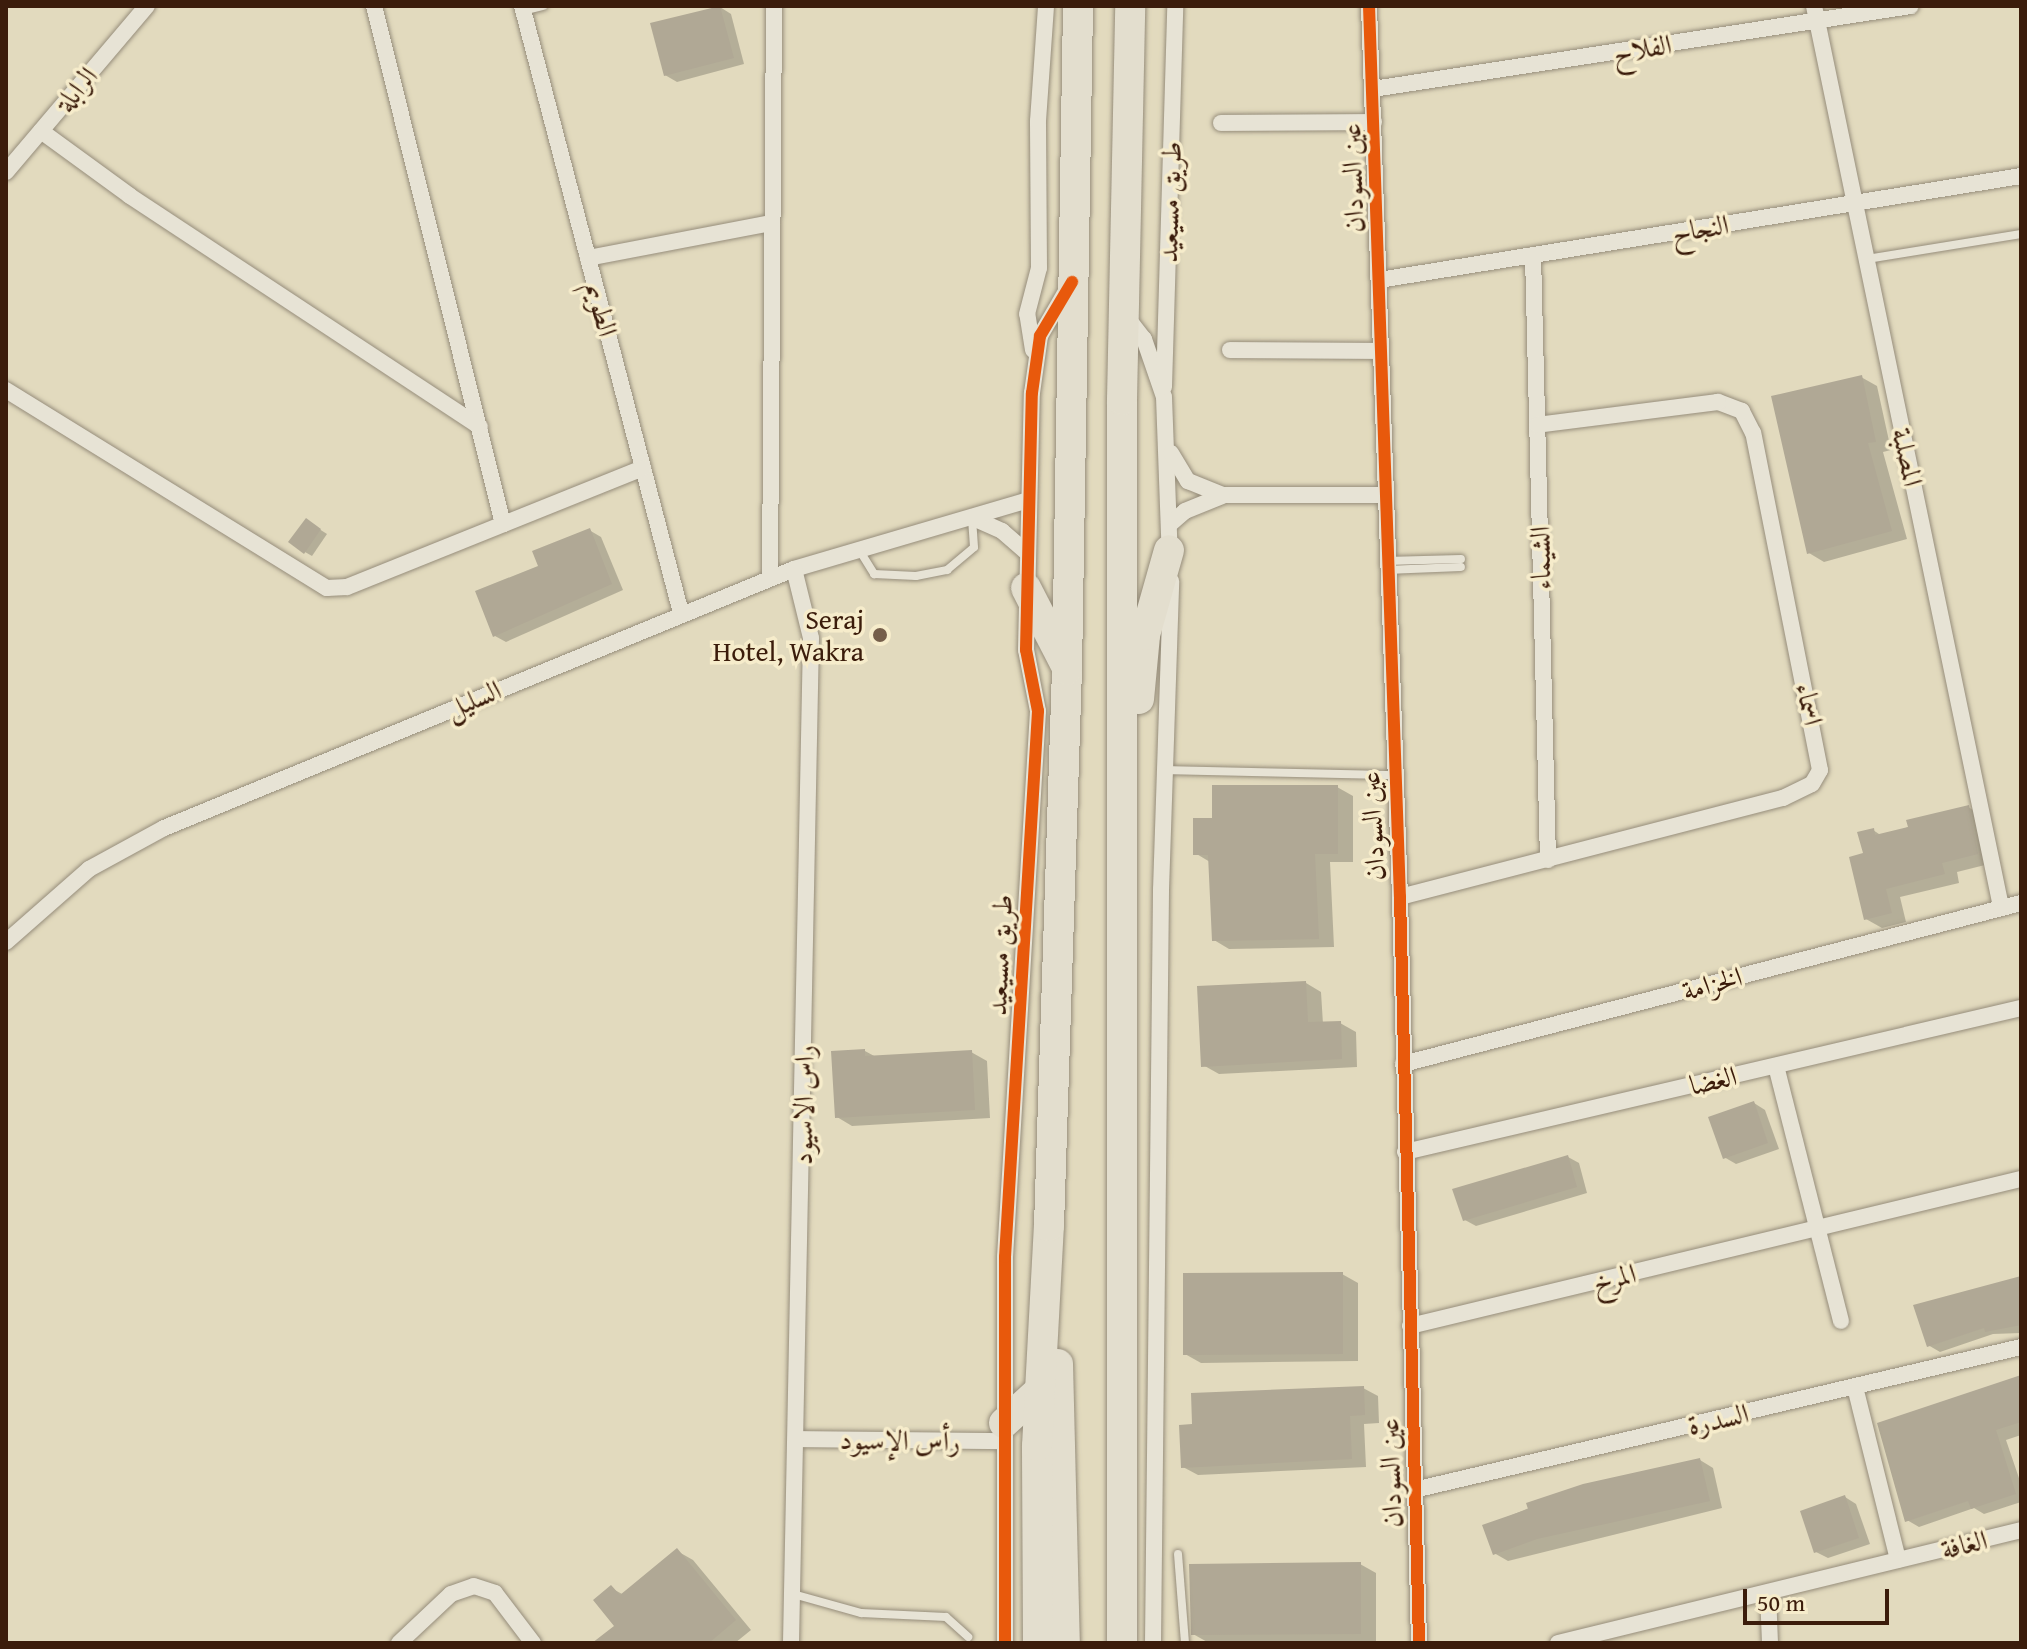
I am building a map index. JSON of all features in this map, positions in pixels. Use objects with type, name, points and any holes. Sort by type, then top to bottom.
[{"type":"highway","name":"طريق مسيعيد","points":[[1038,1643],[1040,1390],[1049,1226],[1067,670],[1078,6]]},
{"type":"highway","name":"طريق مسيعيد","points":[[1122,1643],[1121,860],[1124,314],[1130,6]]},
{"type":"highway","points":[[1121,860],[1145,635],[1169,538]]},
{"type":"highway","points":[[1026,588],[1067,670]]},
{"type":"highway","points":[[1049,1226],[1060,1407],[1065,1643]]},
{"type":"highway","points":[[1004,1432],[1040,1390]]},
{"type":"street","name":"الرابلة","points":[[6,172],[147,6]]},
{"type":"street","points":[[374,6],[503,524]]},
{"type":"street","points":[[770,578],[774,6]]},
{"type":"street","name":"طريق مسيعيد","points":[[1005,1643],[1005,1257],[1038,711],[1026,652],[1026,552],[1034,358],[1027,314],[1039,268],[1038,121],[1046,6]]},
{"type":"street","name":"طريق مسيعيد","points":[[1153,1643],[1169,538],[1169,448],[1164,397],[1175,6]]},
{"type":"street","name":"عين السودان","points":[[1369,6],[1379,280],[1382,495],[1400,897],[1419,1643]]},
{"type":"street","name":"الفلاح","points":[[1373,89],[1816,13],[1911,6]]},
{"type":"street","name":"الطويم","points":[[523,8],[681,613]]},
{"type":"street","name":"المصلبة","points":[[1816,13],[2001,907]]},
{"type":"street","points":[[1221,123],[1374,122]]},
{"type":"street","points":[[41,131],[130,196],[480,427]]},
{"type":"street","name":"النجاح","points":[[1379,280],[2021,176]]},
{"type":"street","points":[[588,258],[772,223]]},
{"type":"street","name":"الشيماء","points":[[1533,255],[1548,860]]},
{"type":"street","name":"طريق مسيعيد","points":[[1034,358],[1043,327],[1072,282]]},
{"type":"street","name":"طريق مسيعيد","points":[[1124,314],[1144,339],[1164,397]]},
{"type":"street","points":[[1230,350],[1380,351]]},
{"type":"street","points":[[6,390],[327,588],[347,587],[643,468]]},
{"type":"street","name":"اسماء","points":[[1400,897],[1798,793],[1820,770],[1821,754],[1753,433],[1742,411],[1718,402],[1537,425]]},
{"type":"street","points":[[1169,448],[1188,481],[1223,495]]},
{"type":"street","points":[[1169,538],[1203,501],[1223,495],[1382,495]]},
{"type":"street","name":"السليل","points":[[6,942],[63,888],[140,840],[770,578],[857,547],[972,518],[1028,500]]},
{"type":"street","points":[[972,518],[1002,531],[1026,552]]},
{"type":"street","name":"راس الاسيود","points":[[791,1643],[811,638],[794,569]]},
{"type":"street","name":"الخزامة","points":[[1403,1064],[2021,903]]},
{"type":"street","name":"الغضا","points":[[1405,1152],[2021,1008]]},
{"type":"street","points":[[1776,1066],[1841,1321]]},
{"type":"street","name":"المرخ","points":[[1410,1326],[2021,1179]]},
{"type":"street","name":"السدرة","points":[[1414,1490],[2021,1347]]},
{"type":"street","points":[[1855,1387],[1898,1560]]},
{"type":"street","name":"رأس الإسيود","points":[[797,1439],[1004,1432]]},
{"type":"street","name":"الغافة","points":[[1558,1643],[1595,1639],[2021,1530]]},
{"type":"street","points":[[399,1643],[451,1594],[474,1586],[495,1593],[533,1643]]},
{"type":"street","points":[[1768,1593],[1770,1643]]},
{"type":"lane","points":[[523,8],[543,6]]},
{"type":"lane","points":[[1867,259],[2021,234]]},
{"type":"lane","points":[[857,547],[874,574],[916,576],[947,570],[974,547],[972,518]]},
{"type":"lane","points":[[1385,566],[1461,563]]},
{"type":"lane","points":[[1166,770],[1393,775]]},
{"type":"lane","points":[[1178,1554],[1185,1643]]},
{"type":"lane","points":[[793,1594],[861,1613],[946,1617],[968,1637]]},
{"type":"building","points":[[720,6],[734,58],[664,76],[650,23]]},
{"type":"building","points":[[1862,375],[1876,442],[1868,443],[1892,531],[1807,554],[1771,396]]},
{"type":"building","points":[[306,518],[321,529],[304,554],[288,542]]},
{"type":"building","points":[[590,528],[612,584],[493,637],[475,591],[538,566],[532,551]]},
{"type":"building","points":[[1212,785],[1338,785],[1338,854],[1315,854],[1319,939],[1212,941],[1208,855],[1193,855],[1193,818],[1212,818]]},
{"type":"building","points":[[1969,805],[1978,854],[1942,863],[1945,874],[1886,889],[1892,913],[1864,920],[1849,857],[1863,853],[1857,832],[1874,828],[1875,835],[1908,827],[1906,820]]},
{"type":"building","points":[[1306,981],[1308,1022],[1341,1021],[1342,1059],[1201,1067],[1197,986]]},
{"type":"building","points":[[865,1049],[865,1056],[972,1050],[975,1110],[835,1118],[831,1051]]},
{"type":"building","points":[[1754,1101],[1768,1143],[1723,1159],[1708,1117]]},
{"type":"building","points":[[1568,1155],[1577,1187],[1463,1221],[1452,1189]]},
{"type":"building","points":[[1343,1272],[1343,1354],[1183,1355],[1183,1273]]},
{"type":"building","points":[[2021,1276],[2021,1325],[1985,1332],[1984,1328],[1927,1347],[1913,1305]]},
{"type":"building","points":[[2021,1375],[2021,1422],[1996,1430],[2016,1494],[1971,1509],[1968,1501],[1905,1522],[1877,1423]]},
{"type":"building","points":[[1364,1386],[1365,1415],[1350,1416],[1352,1459],[1181,1468],[1179,1425],[1192,1424],[1191,1393]]},
{"type":"building","points":[[1700,1458],[1710,1501],[1537,1539],[1493,1555],[1482,1525],[1528,1509],[1526,1503],[1583,1484]]},
{"type":"building","points":[[1845,1495],[1859,1538],[1814,1553],[1800,1511]]},
{"type":"building","points":[[677,1548],[736,1620],[709,1643],[592,1643],[614,1626],[593,1600],[611,1585],[620,1595]]},
{"type":"building","points":[[1361,1562],[1361,1634],[1191,1635],[1189,1564]]},
{"type":"cycle path","points":[[1369,6],[1400,897],[1419,1643]]},
{"type":"cycle path","points":[[1005,1643],[1005,1257],[1038,711],[1026,650],[1032,393],[1040,336],[1072,282]]},
{"type":"place","name":"Seraj Hotel, Wakra","points":[[880,635]]}]
